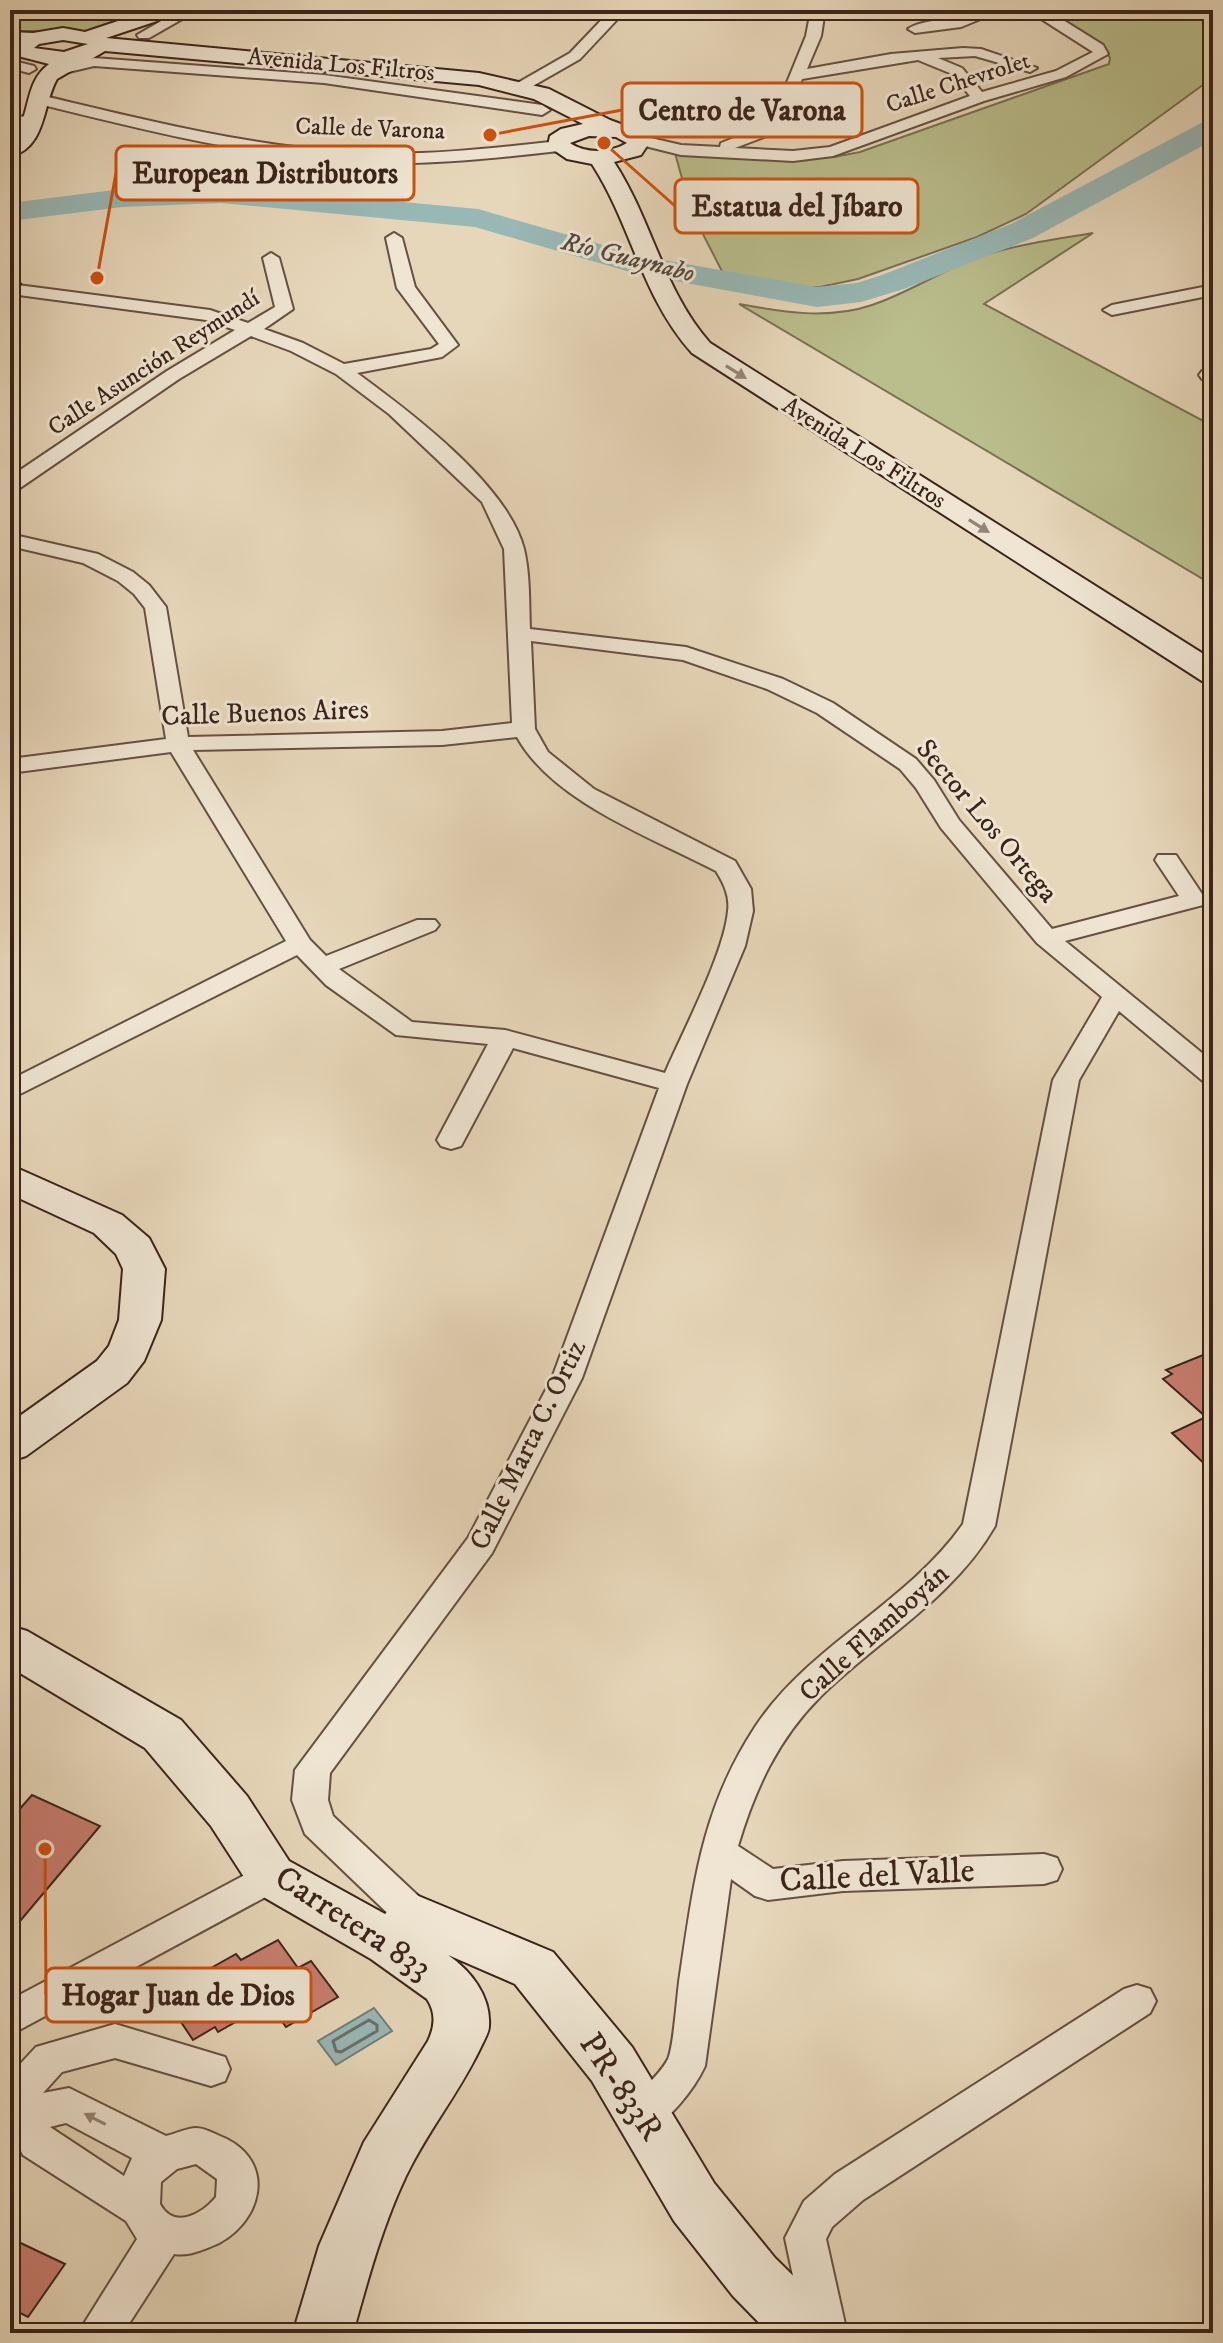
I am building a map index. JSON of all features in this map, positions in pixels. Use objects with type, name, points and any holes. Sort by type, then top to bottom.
[{"type":"main road","points":[[28,56],[88,48],[171,10]]},
{"type":"main road","points":[[28,56],[63,34],[88,48]]},
{"type":"main road","name":"Avenida Los Filtros","points":[[88,48],[133,55],[323,70],[491,91],[555,118],[564,140]]},
{"type":"main road","name":"Avenida Los Filtros","points":[[88,48],[420,73],[519,88],[552,98],[631,147]]},
{"type":"main road","points":[[133,55],[167,67]]},
{"type":"main road","points":[[10,150],[20,143],[37,111],[28,56]]},
{"type":"main road","points":[[589,129],[631,147],[599,157],[576,155],[564,140],[589,129]]},
{"type":"main road","name":"Avenida Los Filtros","points":[[599,157],[691,322],[1213,645]]},
{"type":"main road","name":"Avenida Los Filtros","points":[[686,287],[690,337],[717,360],[1213,674]]},
{"type":"main road","points":[[10,1178],[108,1224],[134,1247],[144,1269],[140,1320],[129,1351],[112,1372],[10,1445]]},
{"type":"main road","name":"Carretera 833","points":[[10,1644],[163,1734],[229,1811],[271,1876],[403,1930],[459,2002],[462,2028],[448,2058],[384,2160],[348,2246],[323,2333]]},
{"type":"main road","name":"PR-833R","points":[[403,1930],[534,1968],[612,2064],[694,2202],[754,2277],[810,2333]]},
{"type":"street","points":[[144,35],[191,10]]},
{"type":"street","points":[[519,88],[575,56],[619,10]]},
{"type":"street","points":[[715,149],[759,136],[777,127],[782,104],[816,30],[818,10]]},
{"type":"street","name":"Calle Chevrolet","points":[[631,147],[715,149],[793,156],[833,151],[979,98],[1061,74],[1101,54],[1098,48],[1042,15],[1040,10],[977,12]]},
{"type":"street","points":[[915,29],[961,23],[977,12]]},
{"type":"street","points":[[795,76],[891,58],[976,52],[1030,68]]},
{"type":"street","points":[[28,56],[324,79],[542,110]]},
{"type":"street","points":[[919,57],[957,71],[979,98]]},
{"type":"street","name":"Calle de Varona","points":[[10,122],[37,111],[346,157],[416,159],[564,140]]},
{"type":"street","points":[[342,370],[436,353],[449,345],[406,288],[394,238]]},
{"type":"street","name":"Calle Asunción Reymundí","points":[[10,486],[173,375],[284,309],[271,258]]},
{"type":"street","points":[[10,289],[196,313],[297,347],[342,370],[396,410],[490,499],[505,525],[514,549],[524,729]]},
{"type":"street","points":[[1112,310],[1213,290]]},
{"type":"street","points":[[10,540],[94,558],[124,574],[146,594],[155,607],[178,744],[300,944],[321,967],[365,1003],[405,1029],[505,1038],[674,1084]]},
{"type":"street","name":"Sector Los Ortega","points":[[520,635],[548,635],[686,654],[775,684],[825,708],[908,764],[926,785],[949,823],[1046,938],[1213,1076]]},
{"type":"street","name":"Calle Buenos Aires","points":[[10,766],[178,744],[442,738],[524,729]]},
{"type":"street","name":"Calle Marta C. Ortiz","points":[[403,1930],[318,1824],[310,1800],[313,1770],[481,1545],[567,1378],[674,1084],[732,946],[741,911],[739,889],[726,866],[611,809],[560,776],[539,756],[524,729]]},
{"type":"street","points":[[1046,938],[1194,900],[1167,860]]},
{"type":"street","points":[[321,967],[426,925]]},
{"type":"street","points":[[10,1091],[300,944]]},
{"type":"street","name":"Calle Flamboyán","points":[[642,2116],[686,2066],[719,1852],[734,1801],[769,1734],[808,1688],[927,1588],[958,1556],[979,1526],[1066,1080],[1115,996]]},
{"type":"street","points":[[451,1140],[505,1038]]},
{"type":"street","name":"Calle del Valle","points":[[719,1852],[768,1885],[843,1876],[1044,1869]]},
{"type":"street","points":[[10,2019],[271,1876]]},
{"type":"street","points":[[826,2333],[805,2238],[818,2214],[849,2187],[1137,2001]]},
{"type":"street","points":[[14,2108],[50,2059],[115,2041],[211,2069]]},
{"type":"street","points":[[14,2108],[69,2105],[162,2154]]},
{"type":"street","points":[[14,2108],[37,2142],[151,2221],[186,2237],[203,2233],[229,2213],[236,2199],[238,2183],[234,2169],[225,2157],[211,2149],[196,2146],[162,2154],[140,2178],[136,2193],[151,2221]]},
{"type":"street","points":[[99,2333],[151,2221]]},
{"type":"green space","points":[[10,10],[155,10],[89,31],[10,31]]},
{"type":"green space","points":[[1052,10],[1213,10],[1213,42],[1209,48],[1213,61],[1211,79],[1026,214],[977,237],[858,279],[820,287],[773,289],[726,279],[691,211],[675,153],[834,157],[860,152],[1109,64],[1110,58],[1105,51],[1051,15]]},
{"type":"green space","points":[[1093,233],[984,304],[1213,426],[1213,585],[739,304],[806,313],[855,310],[886,300],[985,255]]},
{"type":"water","points":[[374,2008],[392,2031],[336,2065],[318,2041]]},
{"type":"building","points":[[1213,1351],[1213,1472],[1172,1433],[1206,1417],[1163,1379],[1172,1374],[1166,1370]]},
{"type":"building","points":[[32,1795],[100,1826],[10,1933],[10,1820]]},
{"type":"building","points":[[278,1940],[298,1968],[311,1961],[338,1997],[286,2027],[269,2003],[218,2032],[215,2027],[193,2040],[163,1995],[236,1954],[241,1960]]},
{"type":"building","points":[[10,2238],[65,2264],[28,2317],[10,2308]]},
{"type":"waterway","name":"Río Guaynabo","points":[[10,212],[122,198],[221,194],[478,218],[637,265],[817,297],[861,292],[893,282],[1022,231],[1213,128]]},
{"type":"place","name":"Centro de Varona","points":[[490,135]]},
{"type":"place","name":"Estatua del Jíbaro","points":[[604,143]]},
{"type":"place","name":"European Distributors","points":[[97,278]]},
{"type":"place","name":"Hogar Juan de Dios","points":[[45,1849]]}]
